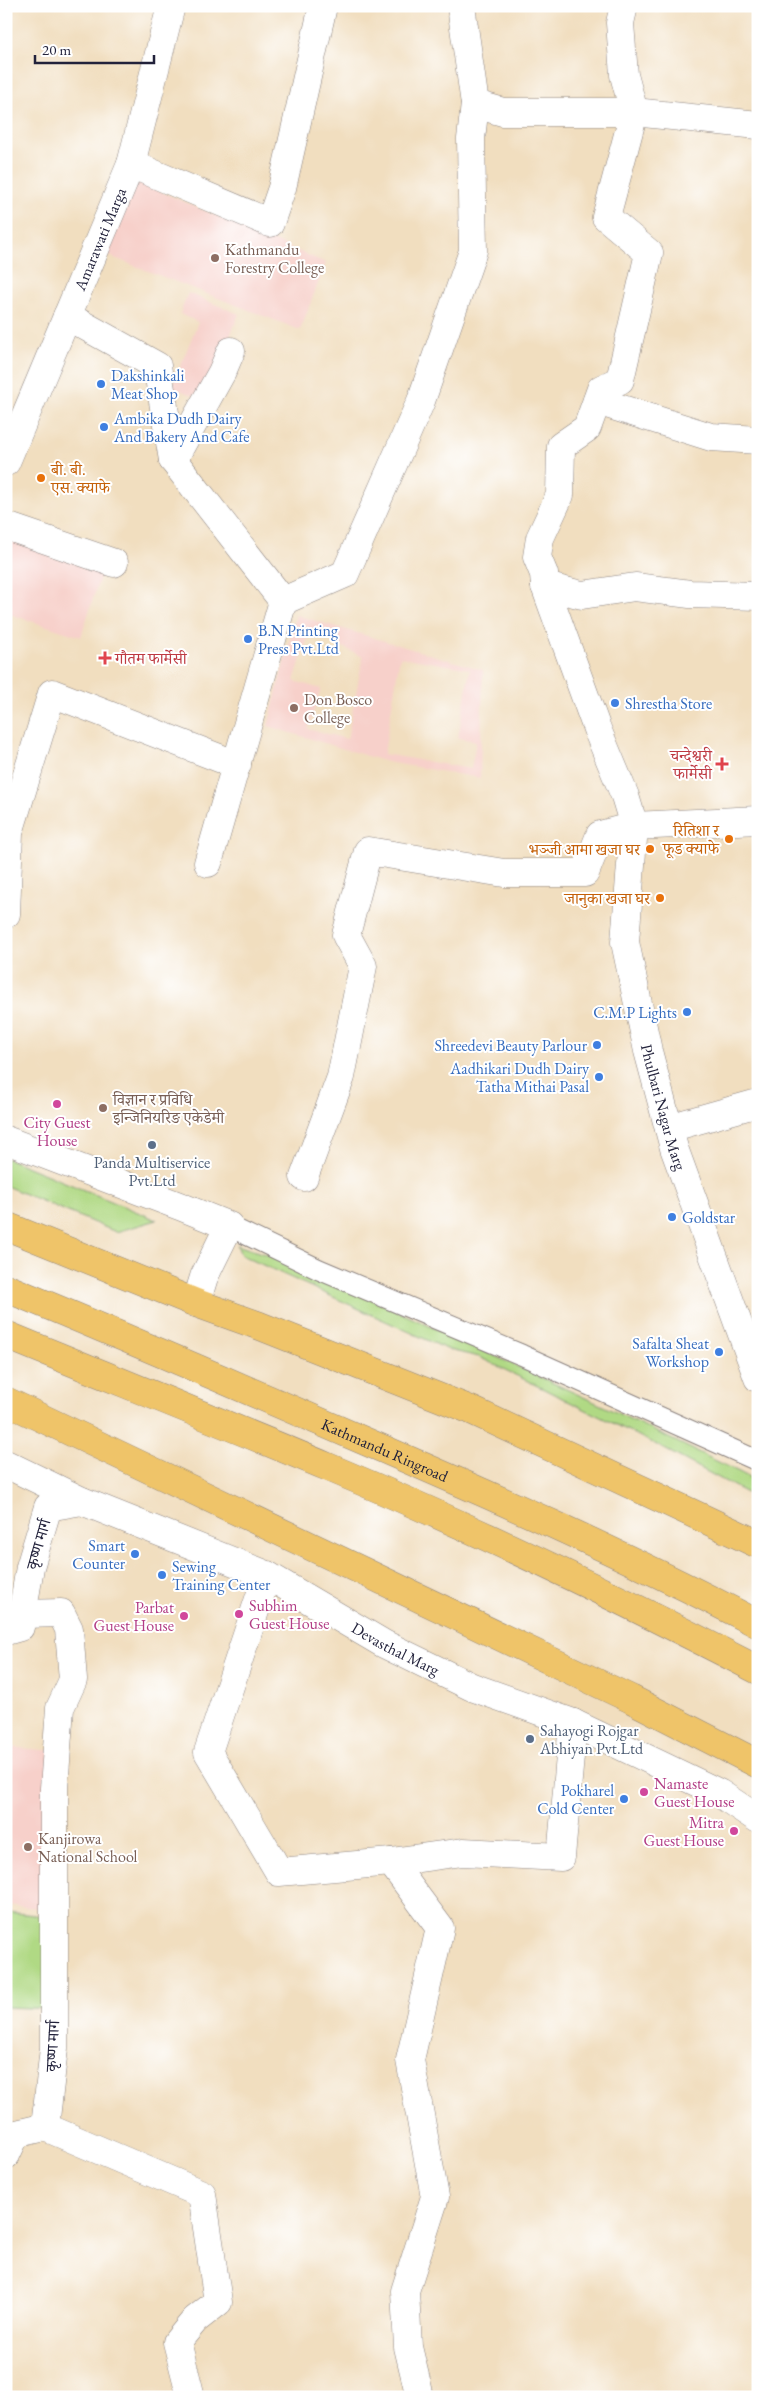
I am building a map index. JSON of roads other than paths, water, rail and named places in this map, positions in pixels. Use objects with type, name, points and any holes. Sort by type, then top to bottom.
[{"type":"main road","points":[[6,1226],[196,1303],[260,1326],[471,1410],[758,1544]]},
{"type":"main road","name":"Kathmandu Ringroad","points":[[6,1288],[199,1368],[521,1508],[682,1584],[758,1624]]},
{"type":"main road","points":[[6,1336],[329,1467],[498,1541],[628,1602],[758,1670]]},
{"type":"main road","points":[[6,1401],[631,1699],[758,1764]]},
{"type":"street","name":"Amarawati Marga","points":[[6,462],[131,164],[171,6]]},
{"type":"street","points":[[131,164],[270,223],[282,188],[323,6]]},
{"type":"street","points":[[283,601],[345,574],[421,401],[473,251],[471,138],[475,104],[461,6]]},
{"type":"street","points":[[624,6],[620,23],[624,75],[634,112],[606,216],[649,253],[620,380],[601,390],[587,428],[561,446],[560,496],[540,538],[537,557],[544,574],[545,586],[597,729],[625,796],[634,826]]},
{"type":"street","points":[[475,104],[503,112],[634,112],[758,125]]},
{"type":"street","points":[[67,316],[157,366],[173,460],[283,601]]},
{"type":"street","points":[[173,460],[222,372],[231,351]]},
{"type":"street","points":[[597,401],[711,437],[758,440]]},
{"type":"street","points":[[6,526],[114,563]]},
{"type":"street","points":[[545,586],[582,595],[635,587],[690,594],[758,596]]},
{"type":"street","points":[[208,863],[283,601]]},
{"type":"street","points":[[6,914],[9,833],[52,693],[237,765]]},
{"type":"street","points":[[304,1177],[341,1077],[363,966],[346,935],[368,851],[504,873],[585,873],[600,835],[634,826],[758,820]]},
{"type":"street","name":"Phulbari Nagar Marg","points":[[634,826],[625,942],[648,1051],[674,1148],[758,1378]]},
{"type":"street","points":[[669,1128],[758,1103]]},
{"type":"street","points":[[6,1140],[182,1206],[228,1226],[204,1277],[196,1303]]},
{"type":"street","name":"Devasthal Marg","points":[[6,1464],[82,1501],[267,1575],[384,1644],[472,1687],[573,1723],[719,1793],[758,1820]]},
{"type":"street","name":"कृष्ण मार्ग","points":[[45,2127],[54,2048],[54,1788],[60,1708],[73,1680],[69,1629],[61,1613],[15,1623],[48,1507],[82,1501]]},
{"type":"street","points":[[267,1575],[208,1752],[279,1872],[391,1862],[464,1852],[561,1857],[573,1723]]},
{"type":"street","points":[[391,1862],[440,1928],[410,2060],[435,2197],[405,2291],[408,2347],[420,2397]]},
{"type":"street","points":[[6,2155],[16,2134],[45,2127],[202,2194],[218,2302],[195,2320],[178,2342],[191,2397]]},
{"type":"lane","points":[[228,1226],[318,1269],[540,1362],[758,1461]]},
{"type":"place","name":"Kathmandu Forestry College","points":[[215,258]]},
{"type":"place","name":"Dakshinkali Meat Shop","points":[[101,384]]},
{"type":"place","name":"Ambika Dudh Dairy And Bakery And Cafe","points":[[104,427]]},
{"type":"place","name":"बी. बी. एस. क्याफे","points":[[41,478]]},
{"type":"place","name":"B.N Printing Press Pvt.Ltd","points":[[248,639]]},
{"type":"place","name":"गौतम फार्मेसी","points":[[105,658]]},
{"type":"place","name":"Shrestha Store","points":[[615,703]]},
{"type":"place","name":"Don Bosco College","points":[[294,708]]},
{"type":"place","name":"चन्देश्वरी फार्मेसी","points":[[722,764]]},
{"type":"place","name":"रितिशा र फूड क्याफे","points":[[729,839]]},
{"type":"place","name":"भञ्जी आमा खजा घर","points":[[650,849]]},
{"type":"place","name":"जानुका खजा घर","points":[[660,898]]},
{"type":"place","name":"C.M.P Lights","points":[[687,1012]]},
{"type":"place","name":"Shreedevi Beauty Parlour","points":[[597,1045]]},
{"type":"place","name":"Aadhikari Dudh Dairy Tatha Mithai Pasal","points":[[599,1077]]},
{"type":"place","name":"City Guest House","points":[[57,1104]]},
{"type":"place","name":"विज्ञान र प्रविधि इन्जिनियरिङ एकेडेमी","points":[[103,1108]]},
{"type":"place","name":"Panda Multiservice Pvt.Ltd","points":[[152,1145]]},
{"type":"place","name":"Goldstar","points":[[672,1217]]},
{"type":"place","name":"Safalta Sheat Workshop","points":[[719,1352]]},
{"type":"place","name":"Smart Counter","points":[[135,1554]]},
{"type":"place","name":"Sewing Training Center","points":[[162,1575]]},
{"type":"place","name":"Subhim Guest House","points":[[239,1614]]},
{"type":"place","name":"Parbat Guest House","points":[[184,1616]]},
{"type":"place","name":"Sahayogi Rojgar Abhiyan Pvt.Ltd","points":[[530,1739]]},
{"type":"place","name":"Namaste Guest House","points":[[644,1792]]},
{"type":"place","name":"Pokharel Cold Center","points":[[624,1799]]},
{"type":"place","name":"Mitra Guest House","points":[[734,1831]]},
{"type":"place","name":"Kanjirowa National School","points":[[28,1847]]}]
